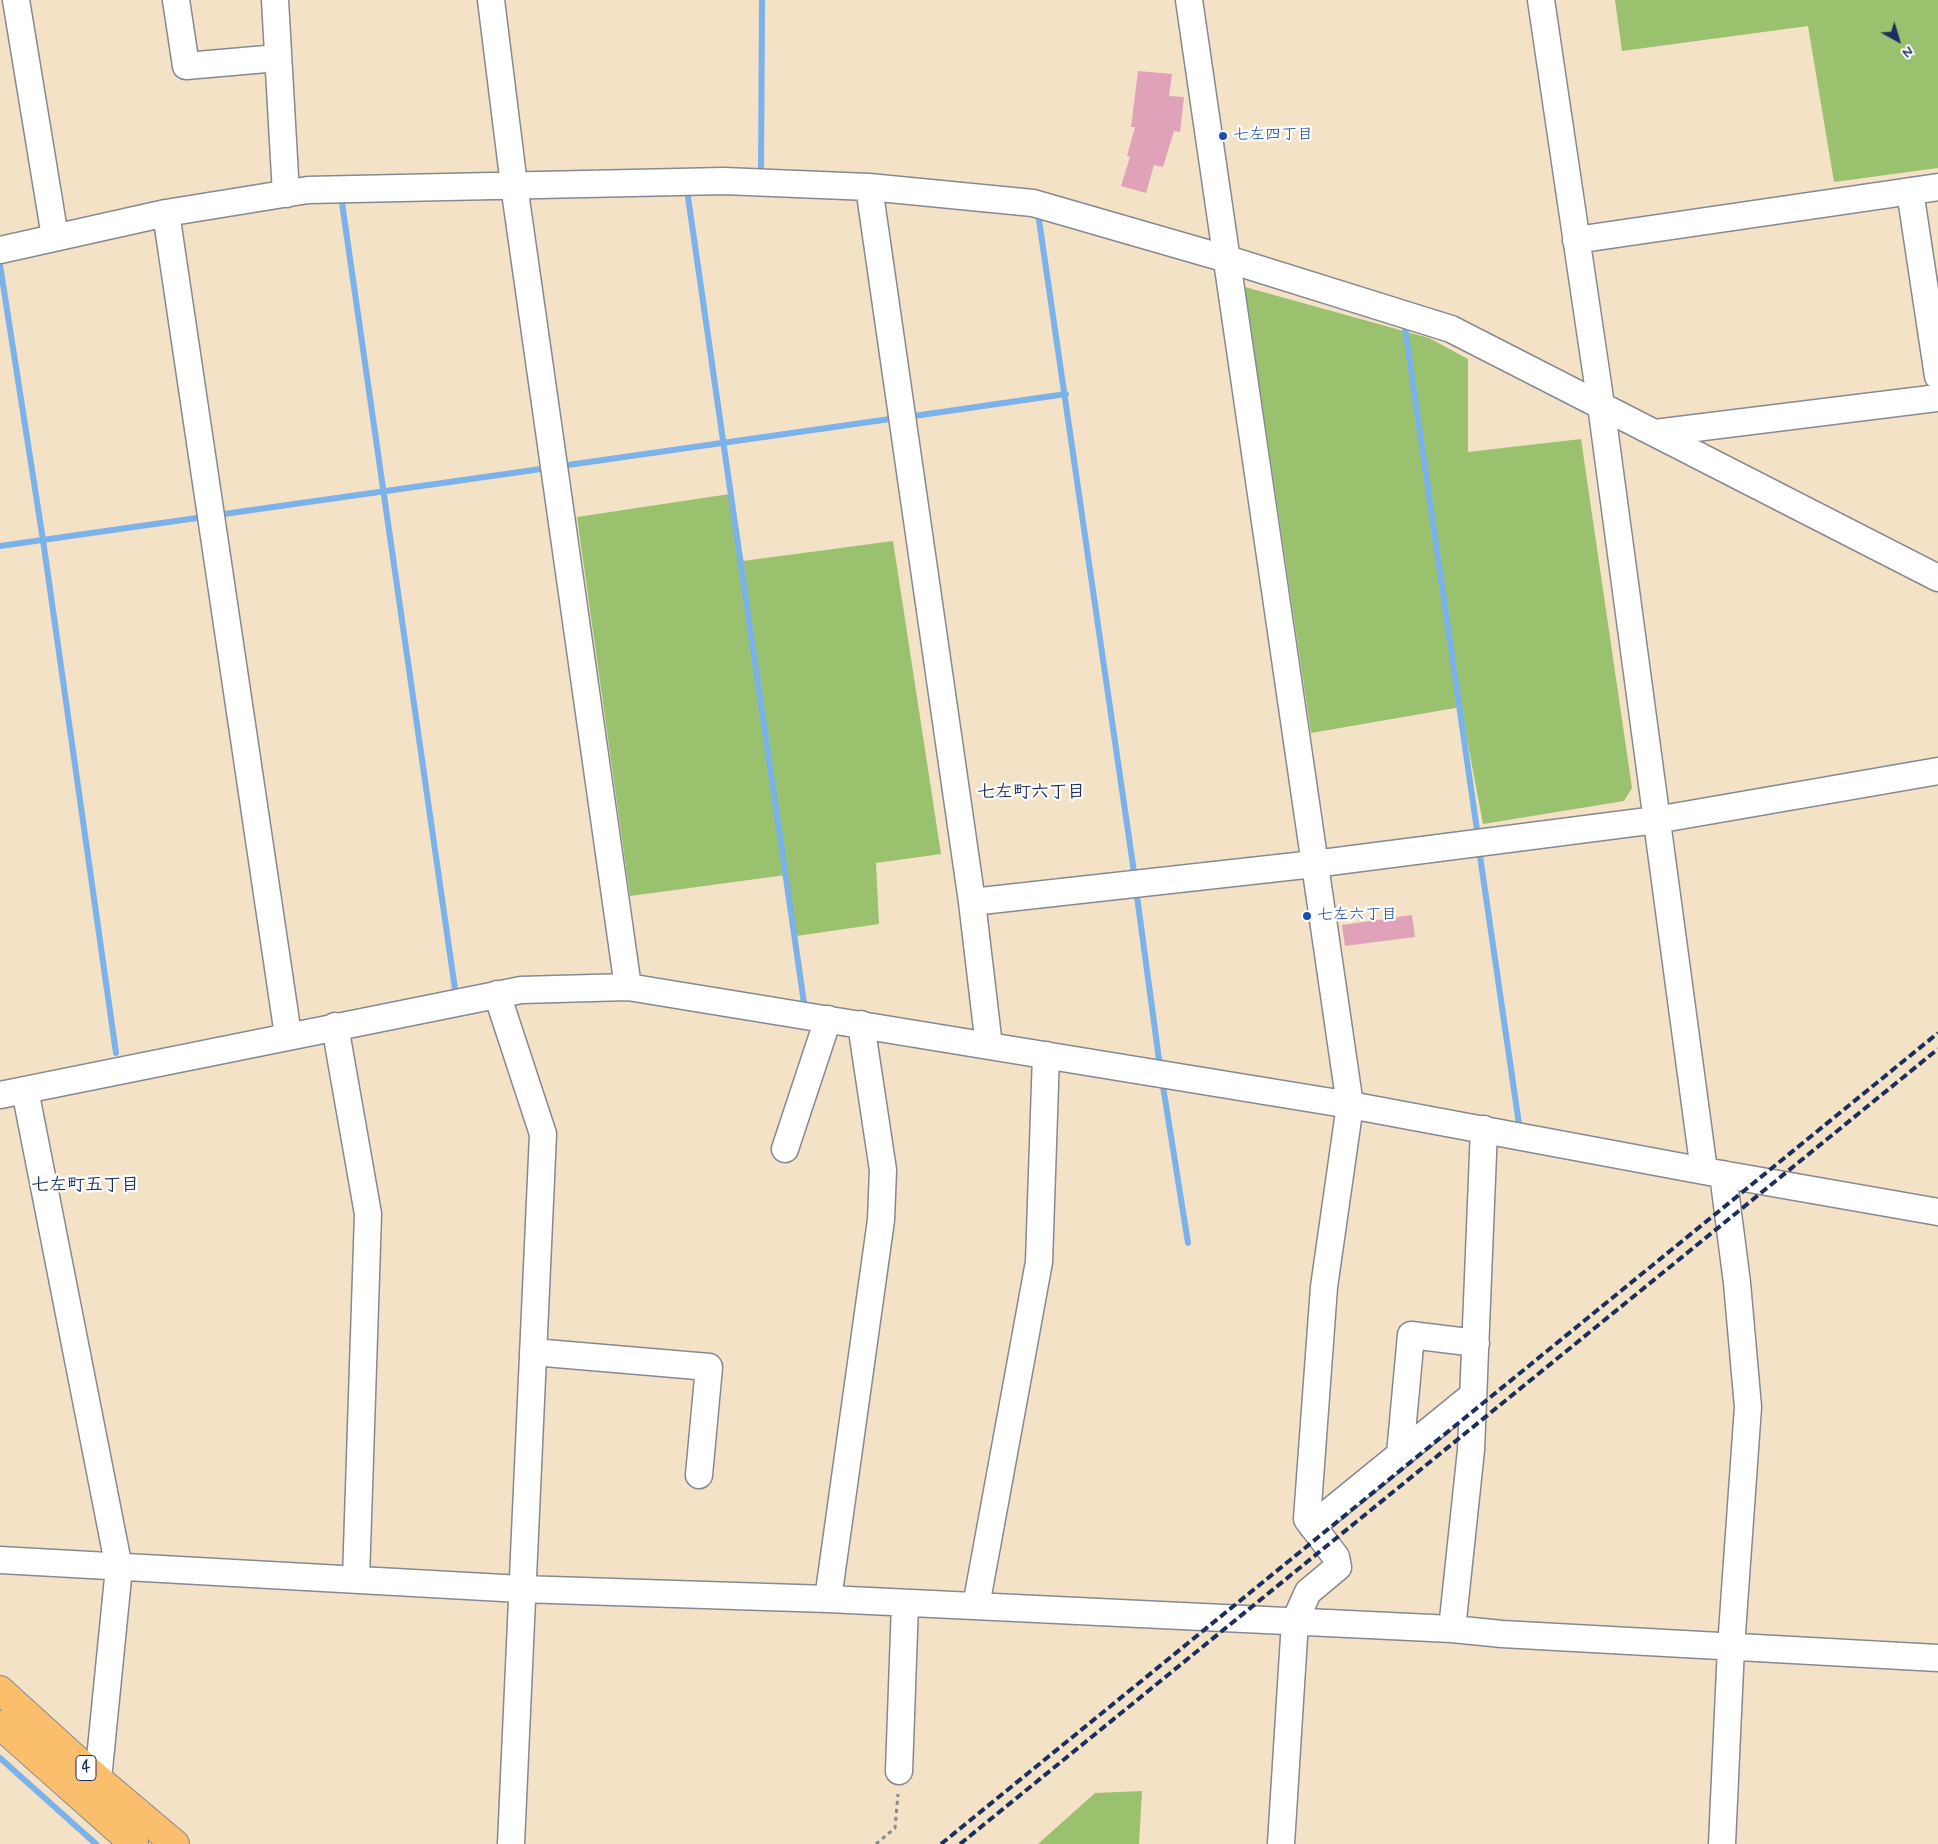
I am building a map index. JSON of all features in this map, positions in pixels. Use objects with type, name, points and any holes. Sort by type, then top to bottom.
[{"type":"highway","name":"4","points":[[0,1690],[98,1779],[175,1844]]},
{"type":"highway","name":"4","points":[[0,1725],[134,1844]]},
{"type":"street","points":[[16,0],[55,238]]},
{"type":"street","points":[[176,0],[186,66],[278,58]]},
{"type":"street","points":[[275,0],[286,194]]},
{"type":"street","points":[[491,0],[514,185],[628,987]]},
{"type":"street","points":[[1189,0],[1350,1105],[1324,1287],[1307,1519],[1336,1557],[1338,1567],[1308,1592],[1295,1621],[1281,1844]]},
{"type":"street","points":[[1541,0],[1601,405],[1656,820],[1714,1172],[1737,1283],[1748,1407],[1731,1647],[1722,1844]]},
{"type":"street","points":[[0,250],[166,213],[308,190],[724,181],[869,187],[1033,203],[1227,259],[1451,328],[1938,578]]},
{"type":"street","points":[[869,187],[972,902],[988,1046]]},
{"type":"street","points":[[1576,240],[1938,187]]},
{"type":"street","points":[[1910,191],[1938,376]]},
{"type":"street","points":[[166,213],[288,1035]]},
{"type":"street","points":[[1655,433],[1938,398]]},
{"type":"street","points":[[972,902],[1314,864],[1656,820],[1938,771]]},
{"type":"street","points":[[98,1779],[119,1568],[12,1092],[497,994],[521,990],[628,987],[1350,1105],[1938,1212]]},
{"type":"street","points":[[497,994],[543,1134],[511,1844]]},
{"type":"street","points":[[785,1149],[828,1019]]},
{"type":"street","points":[[828,1600],[881,1220],[883,1170],[862,1024]]},
{"type":"street","points":[[335,1026],[368,1214],[356,1579]]},
{"type":"street","points":[[976,1606],[1039,1262],[1046,1055]]},
{"type":"street","points":[[1452,1629],[1471,1450],[1484,1129]]},
{"type":"street","points":[[1400,1454],[1411,1335],[1476,1343]]},
{"type":"street","points":[[533,1352],[709,1366],[699,1476]]},
{"type":"street","points":[[1312,1526],[1473,1395]]},
{"type":"street","points":[[0,1560],[522,1589],[976,1606],[1295,1621],[1938,1658]]},
{"type":"street","points":[[899,1771],[905,1604]]},
{"type":"path","points":[[876,1844],[895,1828],[899,1771]]},
{"type":"green space","points":[[1615,0],[1938,0],[1938,168],[1834,182],[1808,26],[1622,51]]},
{"type":"green space","points":[[1245,287],[1429,338],[1468,359],[1468,452],[1581,439],[1632,788],[1624,801],[1483,824],[1461,707],[1311,733]]},
{"type":"green space","points":[[730,494],[743,561],[893,541],[941,854],[876,863],[879,924],[796,936],[786,875],[630,896],[577,517]]},
{"type":"green space","points":[[1142,1791],[1139,1844],[1038,1844],[1095,1793]]},
{"type":"building","points":[[1138,71],[1172,74],[1169,96],[1184,97],[1180,132],[1174,131],[1163,167],[1154,165],[1146,193],[1121,186],[1130,157],[1127,156],[1135,127],[1131,127]]},
{"type":"building","points":[[1412,915],[1415,937],[1345,946],[1342,925]]},
{"type":"waterway","points":[[761,176],[762,0]]},
{"type":"waterway","points":[[688,197],[804,1003]]},
{"type":"waterway","points":[[342,203],[455,989]]},
{"type":"waterway","points":[[1039,220],[1135,879]]},
{"type":"waterway","points":[[0,265],[43,540],[116,1053]]},
{"type":"waterway","points":[[1405,328],[1478,837]]},
{"type":"waterway","points":[[907,417],[1066,394]]},
{"type":"waterway","points":[[561,466],[897,418]]},
{"type":"waterway","points":[[217,515],[548,468]]},
{"type":"waterway","points":[[0,546],[204,517]]},
{"type":"waterway","points":[[1479,849],[1519,1124]]},
{"type":"waterway","points":[[1136,889],[1160,1067]]},
{"type":"waterway","points":[[1162,1080],[1188,1243]]},
{"type":"waterway","points":[[0,1758],[96,1844]]},
{"type":"railway","points":[[941,1844],[1938,1033]]},
{"type":"railway","points":[[960,1844],[1938,1049]]},
{"type":"place","name":"七左四丁目","points":[[1223,136]]},
{"type":"place","name":"七左六丁目","points":[[1307,916]]},
{"type":"district","name":"七左町六丁目","points":[[1031,793]]},
{"type":"district","name":"七左町五丁目","points":[[85,1186]]}]
